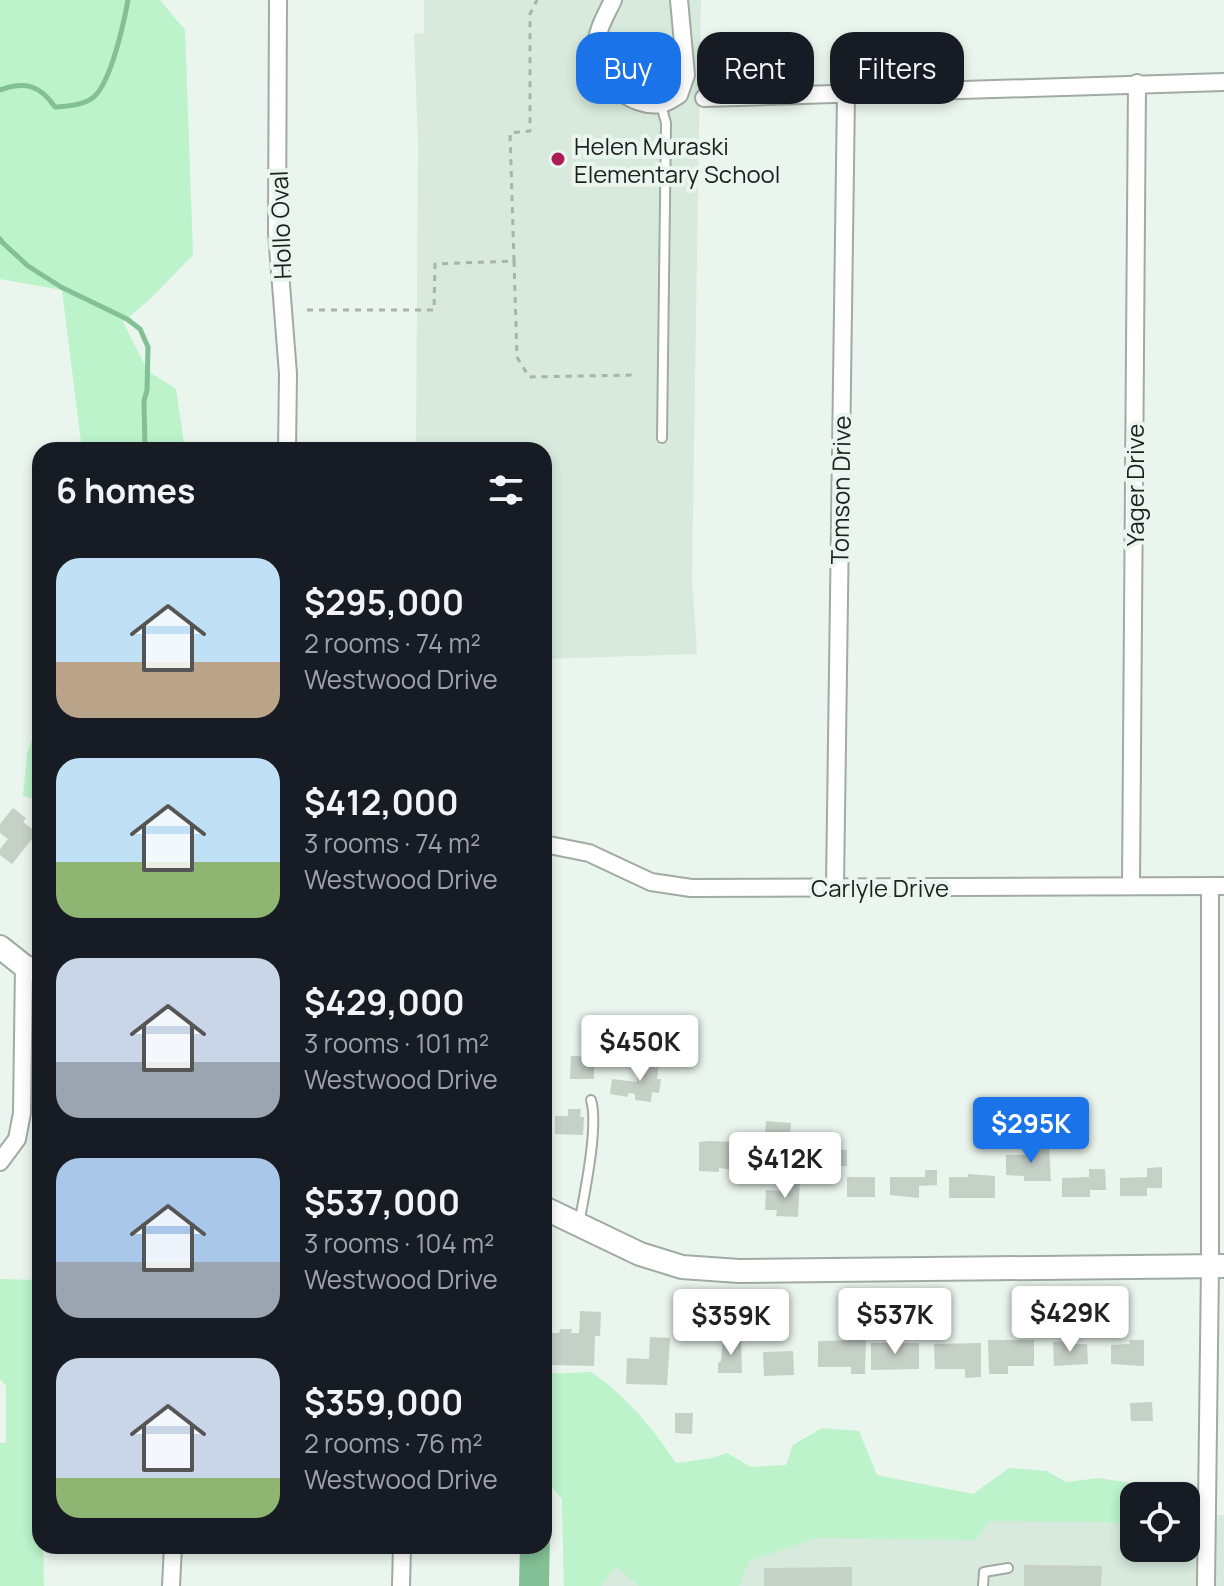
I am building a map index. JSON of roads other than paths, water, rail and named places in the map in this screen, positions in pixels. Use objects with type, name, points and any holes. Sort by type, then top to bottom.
[{"type":"street","name":"Hollo Oval","points":[[278,0],[277,233],[288,374],[287,442]]},
{"type":"street","points":[[599,32],[613,0]]},
{"type":"street","points":[[679,0],[686,75],[681,89]]},
{"type":"street","points":[[964,90],[1224,82]]},
{"type":"street","name":"Yager Drive","points":[[1131,886],[1137,83]]},
{"type":"street","name":"Tomson Drive","points":[[835,886],[846,104]]},
{"type":"street","name":"Carlyle Drive","points":[[552,846],[589,853],[651,882],[691,888],[1217,886]]},
{"type":"street","points":[[1206,1586],[1217,1266],[1217,886]]},
{"type":"street","points":[[0,947],[32,969],[22,1113],[17,1139],[0,1162]]},
{"type":"street","points":[[552,1212],[640,1254],[682,1267],[739,1271],[1217,1266]]},
{"type":"street","points":[[171,1586],[173,1554]]},
{"type":"street","points":[[401,1586],[402,1554]]},
{"type":"lane","points":[[661,104],[666,123],[662,438]]},
{"type":"lane","points":[[579,1225],[594,1116],[591,1100]]},
{"type":"lane","points":[[983,1586],[984,1572],[1008,1568]]},
{"type":"waterway","points":[[0,90],[31,87],[44,94],[55,107],[91,99],[110,69],[128,0]]},
{"type":"waterway","points":[[0,239],[28,266],[140,329],[148,347],[145,442]]},
{"type":"place","name":"Helen Muraski Elementary School","points":[[558,159]]}]
